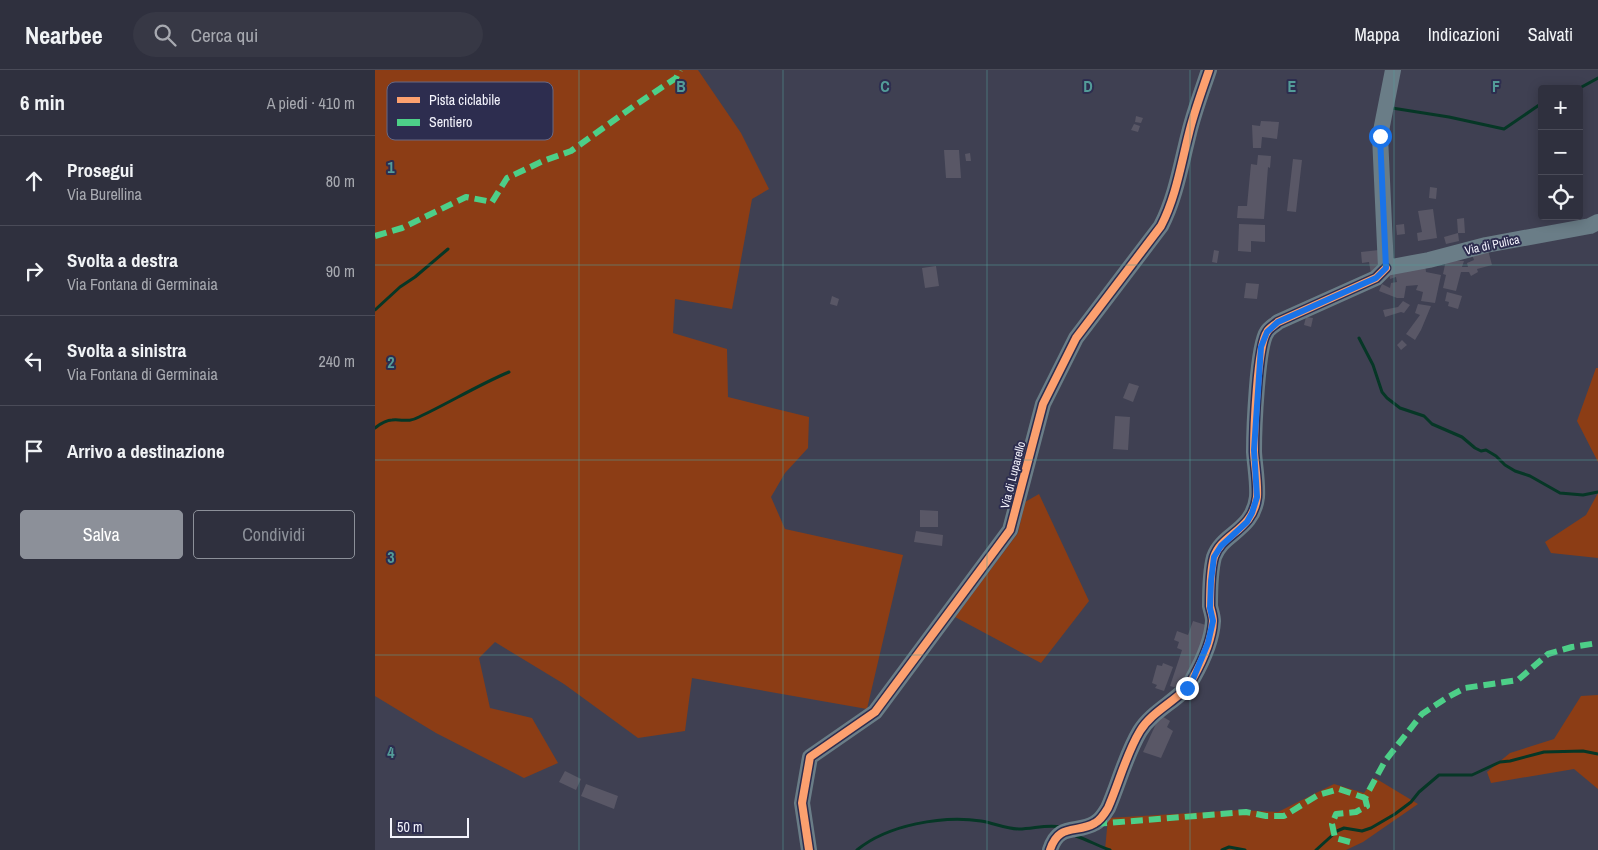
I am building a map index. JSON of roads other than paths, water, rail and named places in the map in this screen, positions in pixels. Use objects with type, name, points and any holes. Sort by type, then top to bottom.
[{"type":"street","name":"Via di Luparello","points":[[809,850],[802,803],[810,757],[875,712],[1010,530],[1043,404],[1076,338],[1161,226],[1167,214],[1182,166],[1197,105],[1209,70]]},
{"type":"street","points":[[1050,850],[1054,839],[1065,831],[1095,824],[1102,818],[1108,808],[1140,730],[1157,710],[1187,688],[1197,670],[1208,643],[1213,621],[1210,608],[1214,557],[1221,546],[1247,522],[1257,497],[1254,450],[1261,347],[1267,332],[1278,322],[1376,278],[1386,268],[1380,136],[1393,70]]},
{"type":"street","name":"Via di Pulica","points":[[1386,268],[1429,260],[1486,245],[1590,226],[1598,222]]},
{"type":"waterway","points":[[1583,86],[1598,78]]},
{"type":"waterway","points":[[1392,108],[1449,117],[1504,129],[1538,106]]},
{"type":"waterway","points":[[375,310],[400,287],[448,249]]},
{"type":"waterway","points":[[1359,338],[1373,365],[1382,392],[1400,408],[1424,416],[1432,424],[1462,437],[1475,448],[1481,451],[1486,450],[1496,456],[1515,471],[1530,476],[1560,493],[1583,495],[1598,492]]},
{"type":"waterway","points":[[375,428],[388,421],[415,419],[509,372]]},
{"type":"waterway","points":[[1316,850],[1337,831],[1344,828],[1362,831],[1395,814],[1411,802],[1419,792],[1439,775],[1472,775],[1500,762],[1544,752],[1583,751],[1598,754]]},
{"type":"waterway","points":[[857,850],[869,841],[899,828],[950,819],[981,821],[1019,829],[1061,827]]},
{"type":"waterway","points":[[1076,836],[1110,850]]},
{"type":"waterway","points":[[1222,850],[1229,847],[1245,850]]}]
